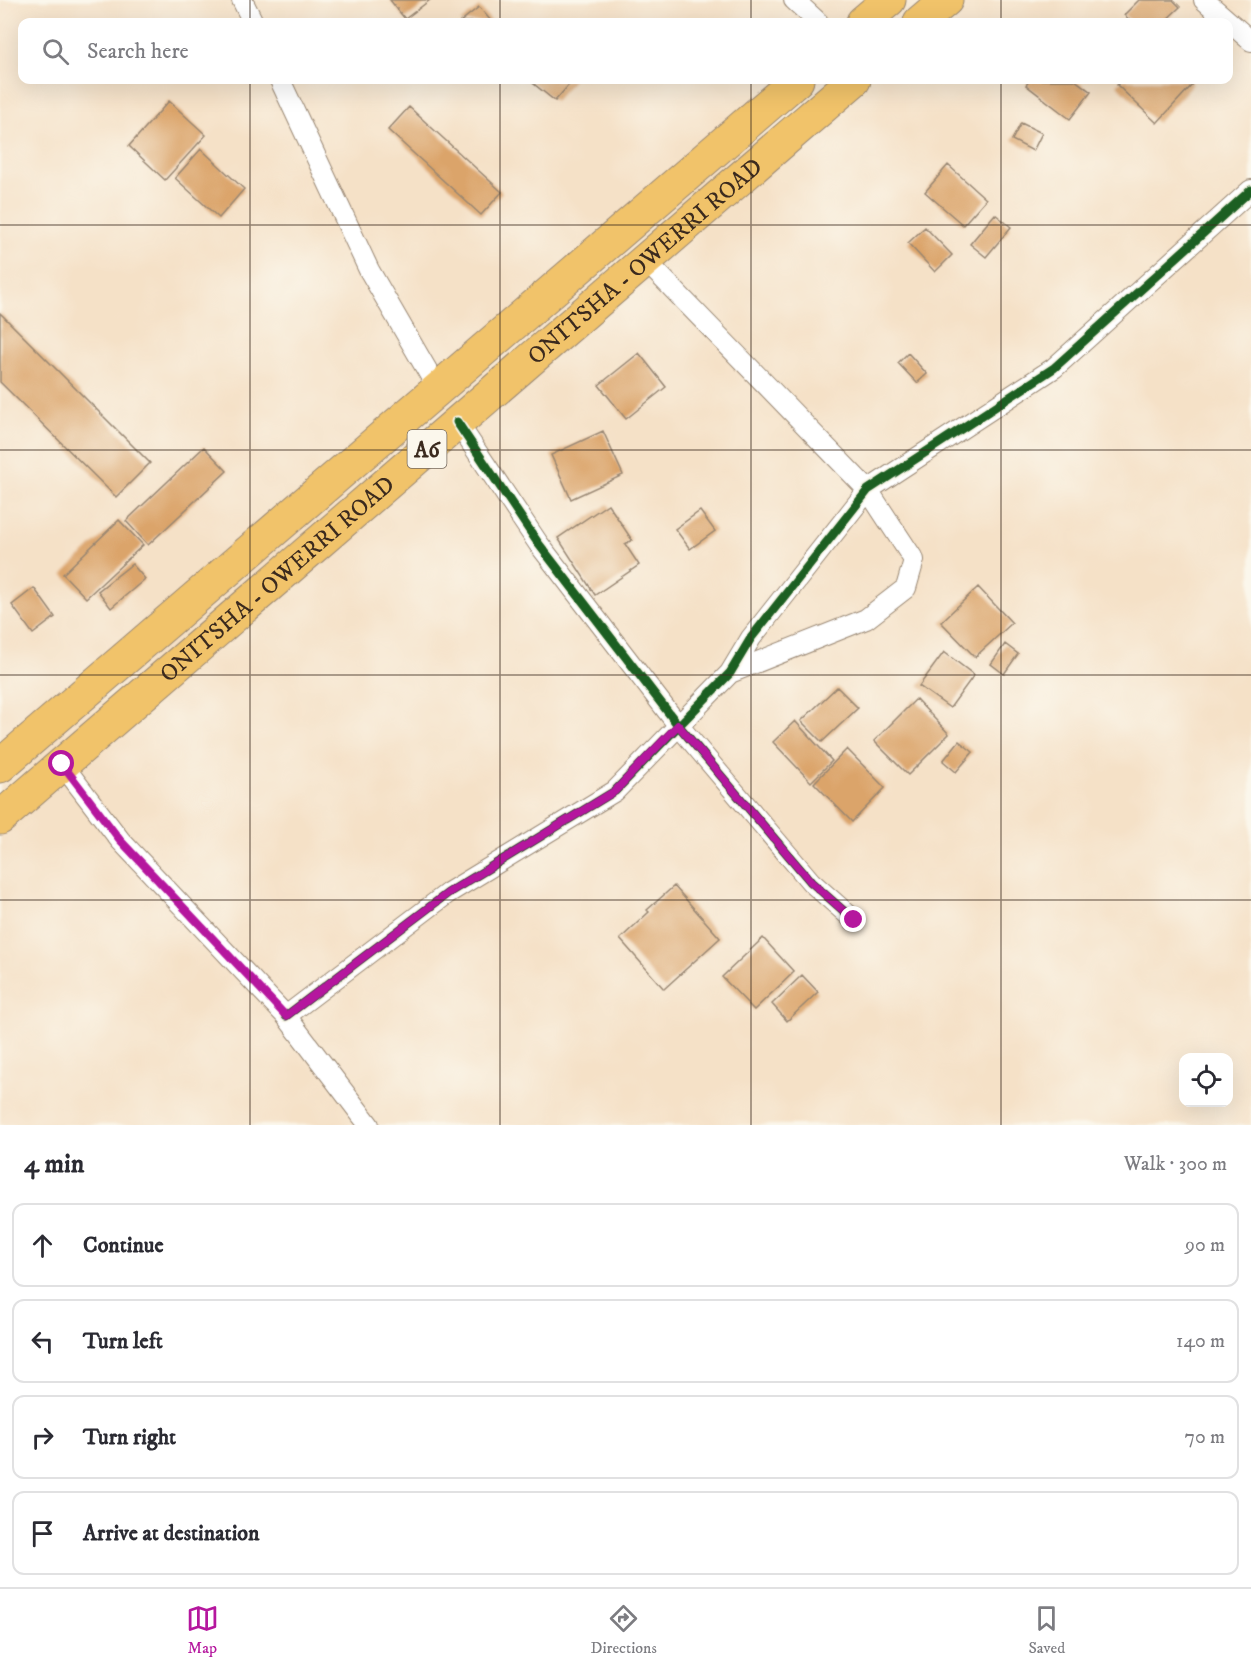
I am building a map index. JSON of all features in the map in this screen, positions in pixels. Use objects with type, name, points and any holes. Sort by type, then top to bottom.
[{"type":"highway","points":[[868,18],[889,0]]},
{"type":"highway","points":[[925,18],[946,0]]},
{"type":"highway","name":"ONITSHA - OWERRI ROAD","points":[[0,766],[792,84]]},
{"type":"highway","name":"ONITSHA - OWERRI ROAD","points":[[0,818],[849,84]]},
{"type":"street","points":[[242,0],[251,18]]},
{"type":"street","points":[[794,0],[814,18]]},
{"type":"street","points":[[1204,0],[1225,18]]},
{"type":"street","points":[[1233,25],[1251,41]]},
{"type":"street","points":[[282,84],[369,270],[438,389]]},
{"type":"street","points":[[286,1016],[448,893],[615,791],[730,673],[751,638],[868,490],[1054,368],[1251,190]]},
{"type":"street","points":[[645,260],[868,490],[914,560],[906,588],[866,619],[730,673]]},
{"type":"street","points":[[457,422],[538,543],[678,725],[811,882],[854,920]]},
{"type":"street","points":[[62,764],[120,840],[286,1016],[365,1123]]},
{"type":"building","points":[[390,0],[430,0],[406,18]]},
{"type":"building","points":[[1139,0],[1173,0],[1180,7],[1168,18],[1127,18],[1124,15]]},
{"type":"building","points":[[479,7],[489,18],[465,18]]},
{"type":"building","points":[[534,84],[570,84],[555,101]]},
{"type":"building","points":[[1080,84],[1091,92],[1070,119],[1026,85]]},
{"type":"building","points":[[1118,84],[1193,84],[1157,123]]},
{"type":"building","points":[[169,101],[206,135],[165,180],[129,146]]},
{"type":"building","points":[[409,107],[502,192],[481,215],[388,130]]},
{"type":"building","points":[[1021,123],[1042,133],[1033,151],[1012,140]]},
{"type":"building","points":[[201,149],[244,189],[219,218],[175,178]]},
{"type":"building","points":[[948,165],[986,199],[963,225],[925,192]]},
{"type":"building","points":[[995,214],[1011,227],[986,257],[970,244]]},
{"type":"building","points":[[925,227],[952,255],[935,272],[908,243]]},
{"type":"building","points":[[0,313],[150,463],[116,497],[0,382]]},
{"type":"building","points":[[639,353],[666,387],[626,419],[599,385]]},
{"type":"building","points":[[908,353],[927,374],[917,383],[898,363]]},
{"type":"building","points":[[603,431],[623,475],[571,499],[551,455]]},
{"type":"building","points":[[204,447],[227,471],[148,545],[126,521]]},
{"type":"building","points":[[608,504],[632,540],[625,544],[639,565],[595,595],[558,538]]},
{"type":"building","points":[[700,511],[715,531],[690,549],[675,529]]},
{"type":"building","points":[[119,520],[143,545],[86,598],[63,574]]},
{"type":"building","points":[[132,564],[145,579],[111,608],[98,591]]},
{"type":"building","points":[[978,587],[1012,623],[975,657],[941,622]]},
{"type":"building","points":[[34,588],[55,617],[33,634],[12,605]]},
{"type":"building","points":[[1005,644],[1018,654],[1004,674],[991,664]]},
{"type":"building","points":[[944,652],[974,675],[950,708],[919,686]]},
{"type":"building","points":[[837,687],[858,708],[822,742],[801,721]]},
{"type":"building","points":[[916,699],[949,734],[908,775],[874,741]]},
{"type":"building","points":[[795,721],[832,761],[811,782],[773,742]]},
{"type":"building","points":[[959,741],[973,752],[956,772],[943,761]]},
{"type":"building","points":[[847,749],[885,788],[852,822],[814,783]]},
{"type":"building","points":[[674,886],[720,938],[664,989],[620,939]]},
{"type":"building","points":[[763,938],[794,972],[754,1010],[722,977]]},
{"type":"building","points":[[802,975],[818,992],[787,1021],[772,1004]]},
{"type":"cycle path","points":[[286,1016],[448,893],[615,791],[730,673],[751,638],[868,490],[1054,368],[1251,190]]},
{"type":"cycle path","points":[[457,422],[538,543],[678,725],[811,882],[854,920]]},
{"type":"route","points":[[62,764],[120,840],[286,1016],[448,893],[615,791],[678,725],[811,882],[854,920]]}]
